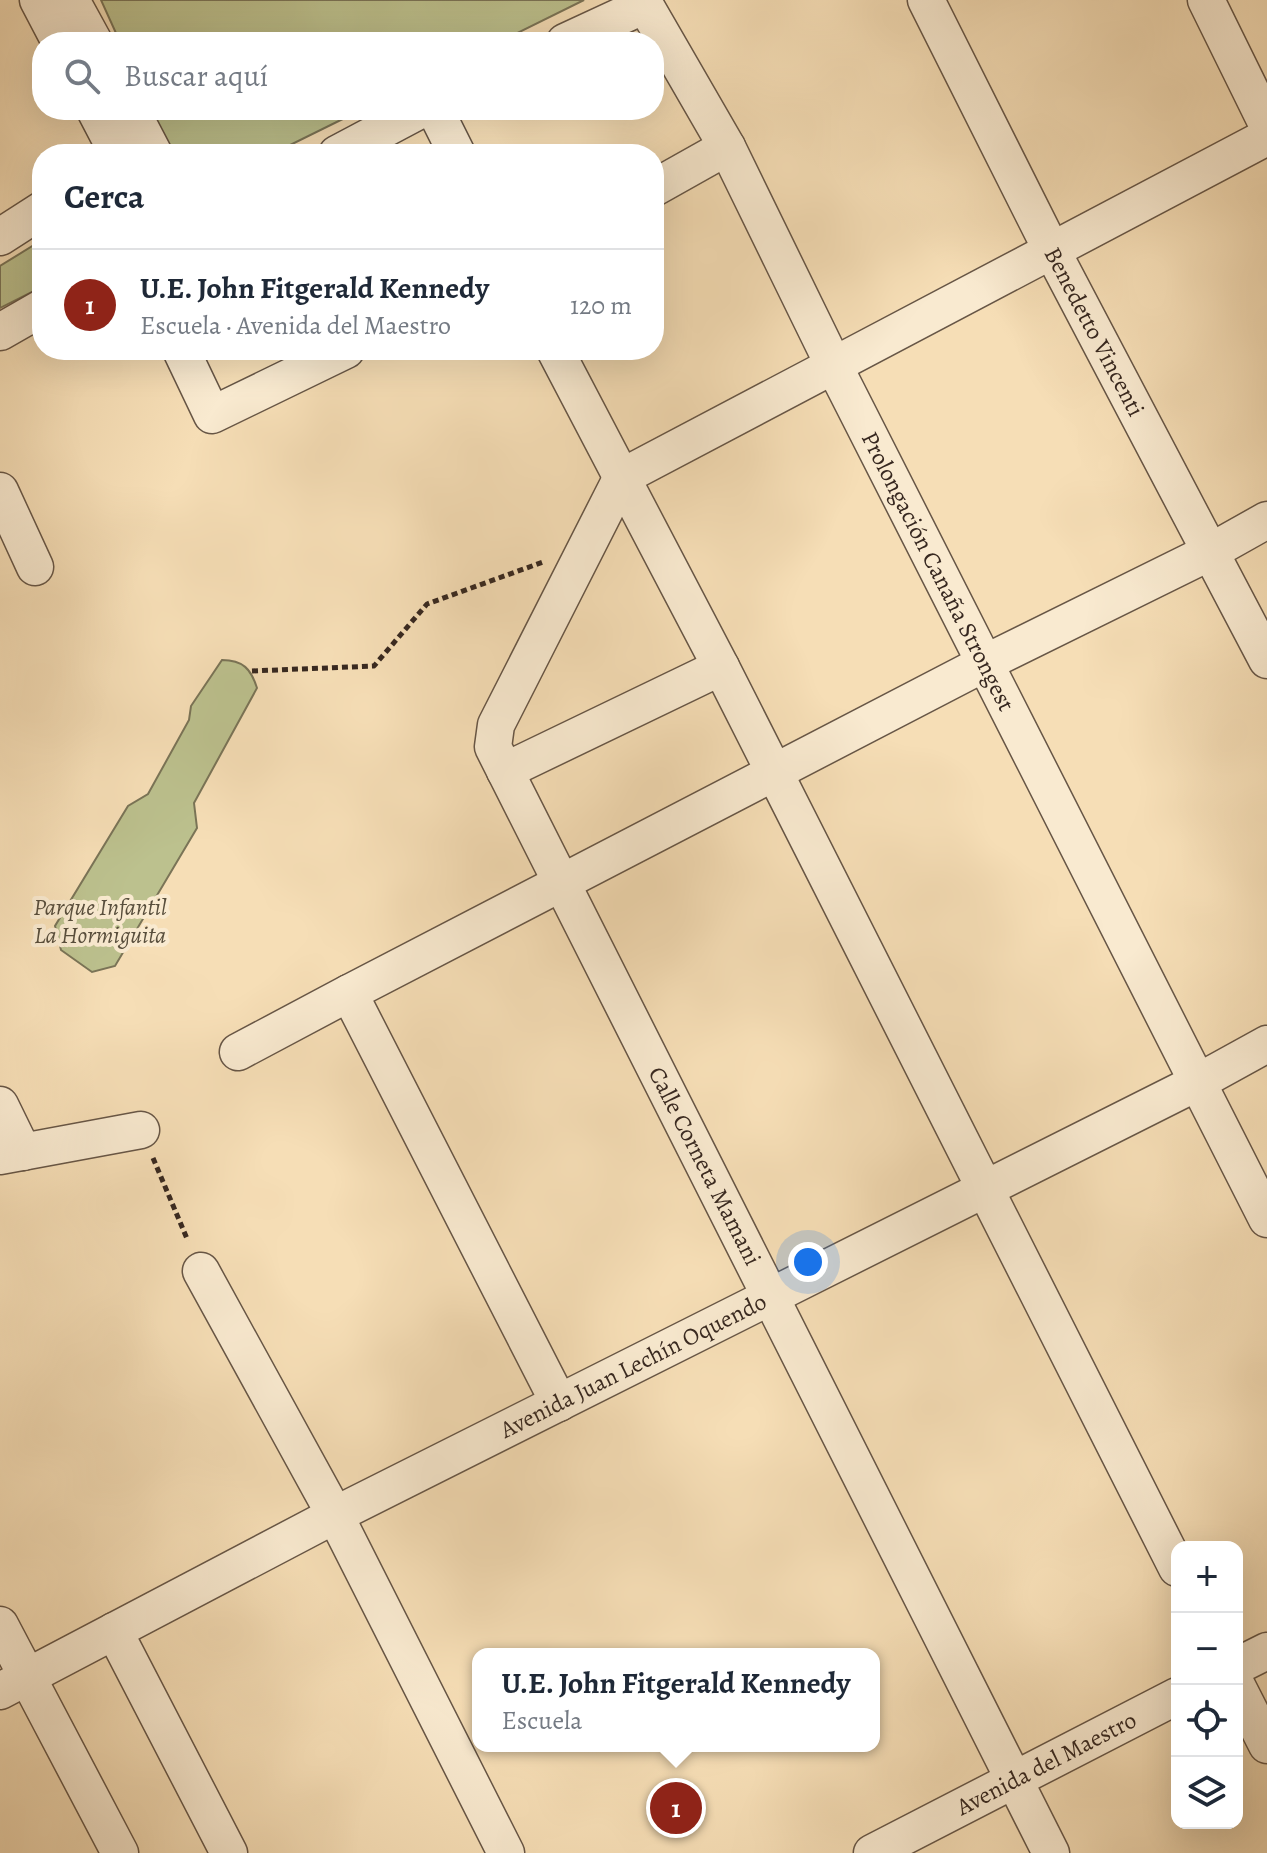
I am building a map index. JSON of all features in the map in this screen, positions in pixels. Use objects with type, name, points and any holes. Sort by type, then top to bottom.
[{"type":"street","points":[[38,0],[55,32]]},
{"type":"street","points":[[71,0],[89,32]]},
{"type":"street","name":"Benedetto Vincenti","points":[[926,0],[1051,249],[1267,660]]},
{"type":"street","points":[[1206,0],[1267,124]]},
{"type":"street","name":"Prolongación Canaña Strongest","points":[[587,32],[645,5],[661,32]]},
{"type":"street","name":"Prolongación Canaña Strongest","points":[[664,38],[727,147],[834,366],[1267,1219]]},
{"type":"street","points":[[108,120],[135,142]]},
{"type":"street","points":[[356,144],[401,120]]},
{"type":"street","points":[[440,120],[452,144]]},
{"type":"street","points":[[622,477],[1267,137]]},
{"type":"street","points":[[664,182],[727,147]]},
{"type":"street","points":[[0,237],[32,216]]},
{"type":"street","points":[[0,332],[32,314]]},
{"type":"street","points":[[186,360],[212,415],[325,360]]},
{"type":"street","points":[[560,360],[721,667],[1171,1556]]},
{"type":"street","name":"Calle Corneta Mamani","points":[[622,477],[496,725],[493,747],[1051,1853]]},
{"type":"street","points":[[0,491],[35,567]]},
{"type":"street","points":[[238,1052],[774,772],[1210,552],[1267,520]]},
{"type":"street","points":[[505,771],[721,667]]},
{"type":"street","points":[[349,993],[559,1403]]},
{"type":"street","name":"Avenida Juan Lechín Oquendo","points":[[14,1684],[335,1515],[1198,1082],[1267,1044]]},
{"type":"street","points":[[0,1105],[11,1154],[141,1130]]},
{"type":"street","points":[[201,1271],[335,1515],[506,1853]]},
{"type":"street","points":[[0,1625],[14,1684],[120,1853]]},
{"type":"street","points":[[114,1631],[229,1853]]},
{"type":"street","points":[[1243,1663],[1267,1651]]},
{"type":"street","points":[[1243,1698],[1267,1745]]},
{"type":"street","name":"Avenida del Maestro","points":[[872,1853],[1171,1699]]},
{"type":"path","points":[[252,671],[374,666],[427,604],[589,546]]},
{"type":"path","points":[[141,1130],[201,1271]]},
{"type":"green space","points":[[101,0],[584,0],[519,32],[115,32]]},
{"type":"green space","points":[[154,120],[341,120],[292,144],[165,144]]},
{"type":"green space","points":[[32,246],[32,292],[0,308],[0,266]]},
{"type":"green space","name":"Parque Infantil La Hormiguita","points":[[222,660],[245,667],[257,688],[194,803],[197,828],[115,966],[92,972],[61,950],[55,926],[128,806],[148,794],[189,720],[191,706]]},
{"type":"place","name":"U.E. John Fitgerald Kennedy","points":[[676,1808]]}]
